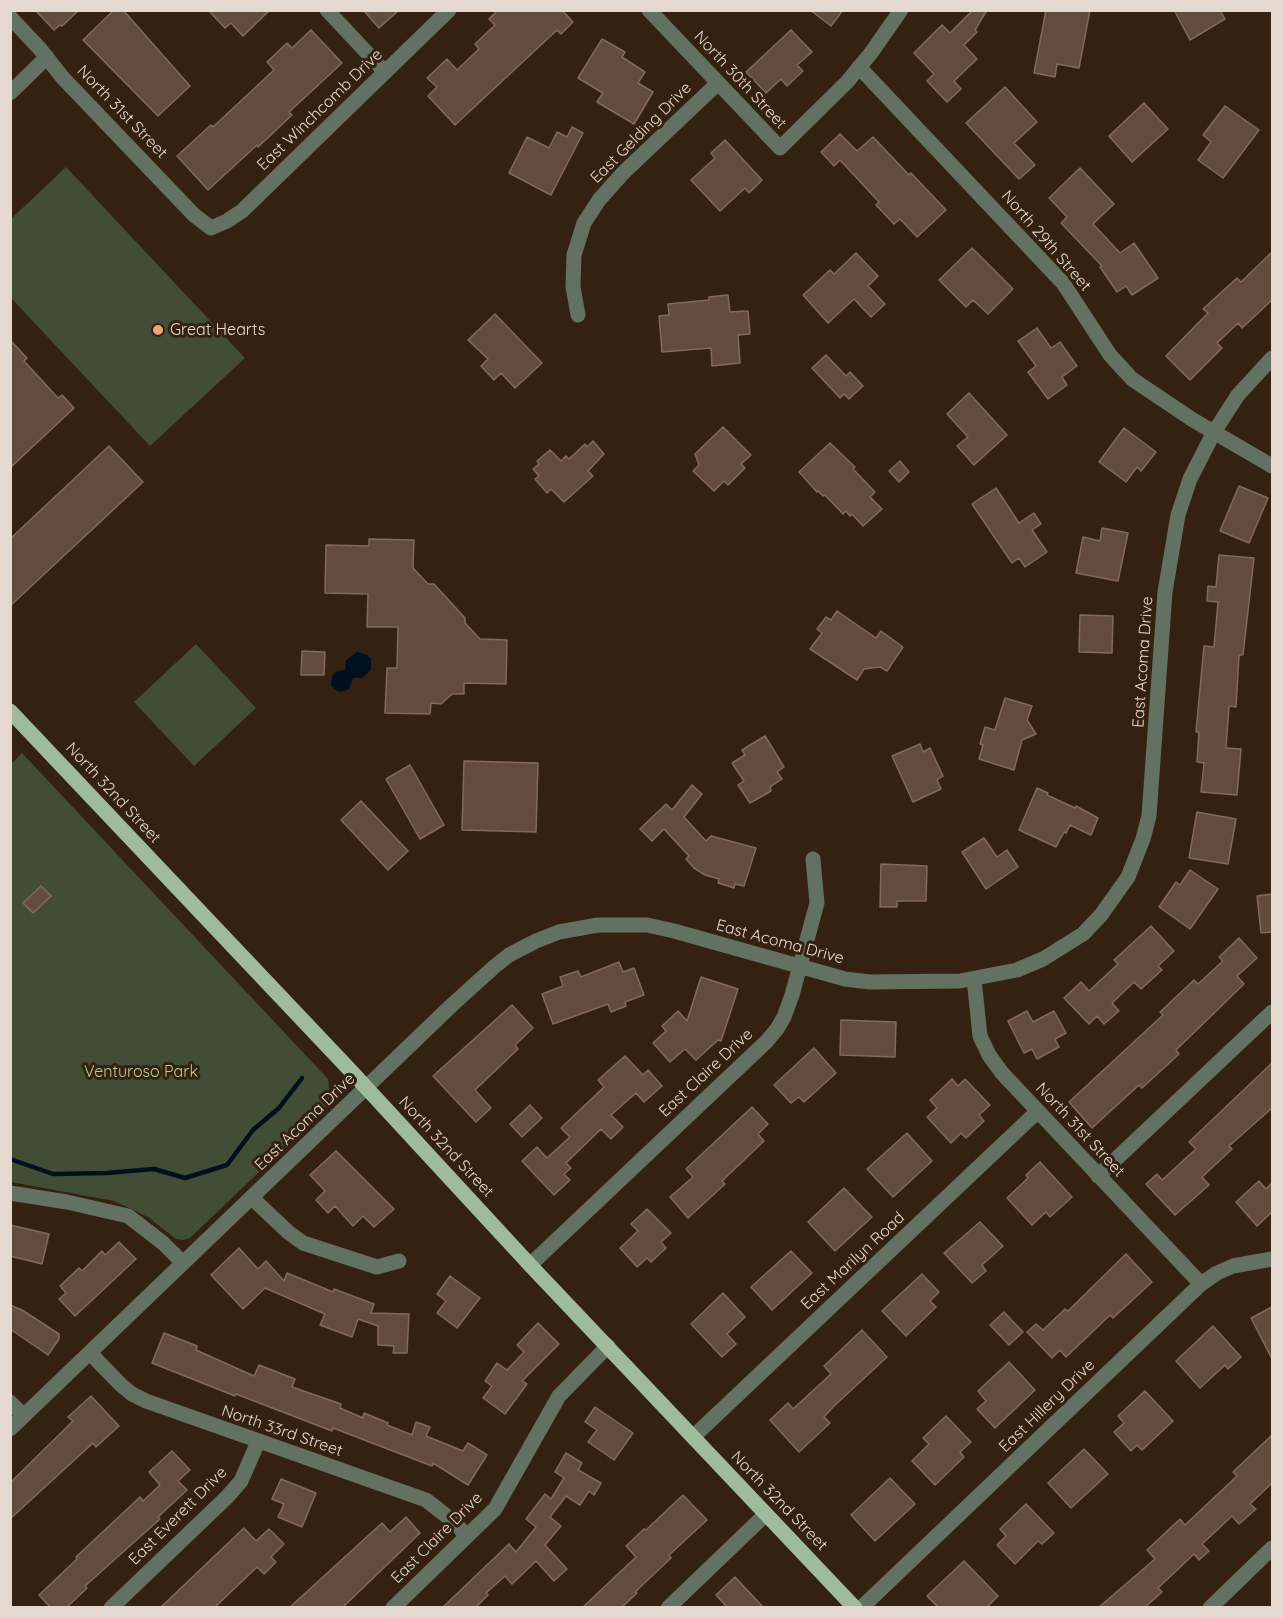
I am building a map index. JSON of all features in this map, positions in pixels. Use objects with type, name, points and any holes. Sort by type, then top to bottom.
[{"type":"main road","name":"North 32nd Street","points":[[10,711],[855,1608]]},
{"type":"street","points":[[327,10],[385,72]]},
{"type":"street","name":"East Winchcomb Drive","points":[[212,228],[242,211],[449,10]]},
{"type":"street","name":"North 30th Street","points":[[649,10],[780,148],[859,67]]},
{"type":"street","points":[[859,67],[901,10]]},
{"type":"street","name":"North 31st Street","points":[[10,17],[63,78],[194,214],[212,228]]},
{"type":"street","points":[[10,93],[47,57]]},
{"type":"street","name":"North 29th Street","points":[[859,67],[932,141],[1064,283],[1121,368],[1142,387],[1272,466]]},
{"type":"street","name":"East Gelding Drive","points":[[578,315],[573,287],[574,255],[584,223],[598,200],[623,173],[718,83]]},
{"type":"street","name":"East Acoma Drive","points":[[10,1429],[494,967],[509,955],[536,941],[559,932],[598,925],[647,925],[845,979],[870,982],[960,981],[1017,970],[1064,947],[1083,934],[1101,915],[1128,877],[1143,839],[1152,800],[1165,592],[1178,515],[1190,479],[1214,432],[1238,395],[1272,358]]},
{"type":"street","name":"East Claire Drive","points":[[530,1265],[766,1042],[777,1029],[784,1017],[801,968],[818,903],[813,859]]},
{"type":"street","name":"North 31st Street","points":[[974,979],[980,1036],[989,1055],[1002,1073],[1201,1284]]},
{"type":"street","points":[[1098,1176],[1272,1012]]},
{"type":"street","name":"East Marilyn Road","points":[[693,1437],[1038,1111]]},
{"type":"street","points":[[10,1192],[128,1216],[157,1238],[183,1263]]},
{"type":"street","points":[[252,1198],[303,1243],[377,1267],[399,1261]]},
{"type":"street","name":"East Hillery Drive","points":[[861,1608],[1201,1284],[1216,1273],[1233,1266],[1272,1259]]},
{"type":"street","name":"East Claire Drive","points":[[393,1608],[495,1509],[559,1396],[608,1346]]},
{"type":"street","name":"North 33rd Street","points":[[90,1353],[132,1394],[174,1412],[426,1500],[453,1521],[467,1536]]},
{"type":"street","points":[[10,1402],[24,1416]]},
{"type":"street","name":"East Everett Drive","points":[[111,1608],[227,1497],[241,1480],[258,1442]]},
{"type":"street","points":[[673,1606],[766,1514]]},
{"type":"street","points":[[1210,1608],[1272,1548]]},
{"type":"green space","points":[[66,167],[245,358],[150,446],[11,298],[11,219]]},
{"type":"green space","points":[[196,644],[256,708],[194,766],[134,702]]},
{"type":"green space","name":"Venturoso Park","points":[[22,753],[328,1079],[330,1097],[326,1108],[190,1238],[176,1239],[148,1217],[114,1201],[11,1182],[10,765]]},
{"type":"water","points":[[357,652],[371,659],[371,670],[362,678],[353,678],[349,689],[337,691],[331,685],[332,676],[337,671],[345,670],[346,660]]},
{"type":"building","points":[[35,10],[79,10],[62,26],[54,30]]},
{"type":"building","points":[[114,10],[123,10],[190,86],[158,116],[83,40]]},
{"type":"building","points":[[208,10],[270,10],[243,36],[231,23],[225,28]]},
{"type":"building","points":[[363,10],[399,10],[379,28]]},
{"type":"building","points":[[498,10],[562,10],[573,22],[561,34],[557,30],[455,125],[428,96],[437,87],[427,78],[447,59],[457,70],[479,49],[475,44],[495,25],[489,19]]},
{"type":"building","points":[[810,10],[843,10],[831,26]]},
{"type":"building","points":[[973,10],[987,10],[975,30],[977,32],[964,45],[977,59],[954,81],[961,89],[947,102],[927,81],[934,74],[914,53],[942,25],[950,33]]},
{"type":"building","points":[[1046,10],[1090,10],[1079,68],[1057,64],[1055,77],[1034,73]]},
{"type":"building","points":[[1174,10],[1220,10],[1225,19],[1190,40]]},
{"type":"building","points":[[311,30],[342,63],[289,112],[292,115],[208,190],[177,156],[211,125],[213,127],[274,70],[267,62],[287,43],[292,48]]},
{"type":"building","points":[[791,30],[812,52],[797,65],[803,71],[787,86],[781,79],[766,93],[746,72]]},
{"type":"building","points":[[602,39],[625,52],[622,57],[645,72],[638,83],[653,92],[634,124],[597,102],[603,93],[578,78]]},
{"type":"building","points":[[1005,87],[1037,122],[1014,143],[1035,165],[1019,179],[966,123]]},
{"type":"building","points":[[1144,103],[1168,129],[1132,162],[1109,136]]},
{"type":"building","points":[[1225,106],[1259,130],[1223,178],[1198,160],[1211,142],[1203,135]]},
{"type":"building","points":[[572,127],[583,133],[551,195],[509,173],[527,137],[549,148],[557,132],[567,137]]},
{"type":"building","points":[[840,134],[857,151],[873,137],[946,210],[917,237],[900,219],[894,224],[876,205],[879,202],[840,160],[834,166],[821,152]]},
{"type":"building","points":[[725,140],[762,180],[749,193],[745,188],[720,211],[691,180],[715,158],[711,153]]},
{"type":"building","points":[[1080,168],[1114,204],[1093,224],[1120,253],[1134,243],[1158,278],[1132,295],[1126,286],[1117,292],[1100,267],[1102,266],[1061,223],[1067,217],[1049,198]]},
{"type":"building","points":[[972,248],[1013,289],[988,314],[973,300],[966,307],[939,280]]},
{"type":"building","points":[[1272,252],[1272,300],[1242,328],[1238,323],[1217,343],[1222,348],[1190,380],[1166,356],[1208,313],[1203,309],[1237,278],[1241,282]]},
{"type":"building","points":[[856,253],[878,276],[868,286],[885,304],[871,317],[854,299],[828,323],[803,295],[830,270],[834,274]]},
{"type":"building","points":[[728,295],[730,312],[748,311],[750,334],[738,335],[740,363],[712,366],[711,348],[662,352],[659,316],[669,315],[668,304],[709,300],[709,297]]},
{"type":"building","points":[[495,314],[542,363],[515,388],[501,373],[494,380],[481,366],[488,359],[468,340]]},
{"type":"building","points":[[1037,328],[1051,348],[1060,342],[1077,366],[1062,377],[1067,385],[1048,399],[1028,372],[1036,366],[1018,341]]},
{"type":"building","points":[[10,340],[27,358],[24,361],[58,398],[62,395],[74,408],[10,468]]},
{"type":"building","points":[[826,355],[846,376],[850,372],[863,386],[849,399],[844,394],[840,398],[812,368]]},
{"type":"building","points":[[969,393],[1007,435],[974,465],[957,446],[968,437],[947,414]]},
{"type":"building","points":[[723,427],[751,455],[741,464],[745,468],[728,485],[724,481],[714,491],[693,471],[699,465],[695,454]]},
{"type":"building","points":[[1124,428],[1156,452],[1141,471],[1137,467],[1126,482],[1099,462]]},
{"type":"building","points":[[593,441],[604,454],[588,471],[593,476],[564,502],[551,489],[547,493],[535,479],[539,476],[533,469],[539,464],[537,461],[550,450],[561,461],[566,456],[569,459],[585,444],[587,447]]},
{"type":"building","points":[[830,443],[855,467],[853,469],[875,492],[870,497],[882,509],[863,526],[852,514],[850,516],[846,511],[843,514],[825,495],[817,492],[799,472]]},
{"type":"building","points":[[109,446],[143,482],[10,606],[10,539]]},
{"type":"building","points":[[900,461],[909,472],[899,482],[889,471]]},
{"type":"building","points":[[1239,486],[1268,498],[1249,543],[1220,531]]},
{"type":"building","points":[[996,488],[1019,523],[1034,513],[1041,524],[1032,530],[1047,552],[1025,567],[1019,558],[1012,563],[972,504]]},
{"type":"building","points":[[1102,528],[1128,533],[1118,581],[1076,573],[1083,537],[1100,541]]},
{"type":"building","points":[[369,539],[414,540],[413,568],[428,584],[434,584],[465,618],[465,623],[480,639],[507,640],[506,684],[464,683],[464,694],[452,694],[441,704],[431,703],[430,714],[385,713],[387,668],[397,668],[398,627],[367,627],[368,594],[325,593],[326,545],[369,546]]},
{"type":"building","points":[[1219,555],[1254,558],[1243,655],[1239,655],[1236,707],[1229,706],[1226,748],[1241,749],[1237,795],[1201,792],[1204,763],[1197,762],[1199,732],[1196,732],[1204,646],[1214,647],[1218,602],[1207,601],[1208,586],[1216,587]]},
{"type":"building","points":[[837,611],[876,638],[881,631],[903,647],[887,671],[880,667],[864,669],[857,680],[810,649],[822,633],[817,629],[826,617],[831,620]]},
{"type":"building","points":[[1080,615],[1113,616],[1112,653],[1079,652]]},
{"type":"building","points":[[302,651],[325,652],[324,675],[301,675]]},
{"type":"building","points":[[1005,698],[1032,706],[1027,720],[1036,734],[1022,740],[1014,770],[979,759],[985,727],[995,730]]},
{"type":"building","points":[[765,736],[784,767],[777,772],[782,779],[770,787],[771,791],[750,803],[738,785],[744,781],[732,763],[745,755],[742,750]]},
{"type":"building","points":[[920,744],[923,752],[930,748],[943,776],[937,780],[941,789],[913,802],[892,756]]},
{"type":"building","points":[[464,761],[538,763],[536,832],[462,830]]},
{"type":"building","points":[[410,765],[444,825],[420,839],[386,779]]},
{"type":"building","points":[[692,785],[702,794],[684,817],[706,841],[711,836],[756,848],[744,886],[735,884],[734,888],[718,883],[719,879],[705,875],[694,868],[686,859],[689,856],[664,829],[652,841],[640,829],[666,804],[672,810]]},
{"type":"building","points":[[1037,788],[1048,793],[1047,795],[1075,808],[1076,806],[1098,818],[1091,835],[1070,825],[1056,847],[1019,830]]},
{"type":"building","points":[[361,801],[408,851],[388,870],[341,820]]},
{"type":"building","points":[[1197,812],[1236,819],[1228,864],[1189,858]]},
{"type":"building","points":[[984,838],[997,857],[1007,850],[1018,867],[986,889],[962,852]]},
{"type":"building","points":[[881,864],[927,866],[926,901],[897,901],[897,907],[880,907]]},
{"type":"building","points":[[1190,870],[1218,889],[1190,929],[1159,907],[1176,882],[1180,885]]},
{"type":"building","points":[[41,886],[51,896],[33,913],[23,903]]},
{"type":"building","points":[[1272,894],[1272,932],[1261,933],[1257,896]]},
{"type":"building","points":[[1151,926],[1174,951],[1158,966],[1162,970],[1141,989],[1134,982],[1112,1003],[1119,1011],[1104,1024],[1097,1016],[1089,1024],[1064,998],[1081,982],[1089,991],[1118,964],[1114,960]]},
{"type":"building","points":[[1239,938],[1257,958],[1237,976],[1244,984],[1176,1050],[1179,1054],[1142,1088],[1139,1085],[1092,1128],[1069,1102],[1163,1015],[1160,1012],[1194,980],[1198,984],[1223,961],[1219,957]]},
{"type":"building","points":[[619,962],[623,972],[634,968],[644,995],[625,1002],[626,1006],[611,1012],[608,1004],[553,1024],[542,994],[563,986],[560,977],[578,971],[581,977]]},
{"type":"building","points":[[701,977],[738,989],[721,1041],[718,1040],[696,1060],[685,1049],[670,1062],[653,1043],[666,1031],[662,1026],[678,1011],[687,1021]]},
{"type":"building","points":[[512,1005],[533,1028],[515,1045],[518,1049],[475,1090],[491,1108],[476,1122],[433,1076]]},
{"type":"building","points":[[1027,1011],[1033,1022],[1054,1011],[1066,1033],[1055,1039],[1059,1047],[1037,1059],[1032,1049],[1024,1053],[1008,1021]]},
{"type":"building","points":[[841,1020],[896,1022],[895,1057],[840,1055]]},
{"type":"building","points":[[814,1048],[836,1073],[804,1102],[799,1097],[791,1103],[774,1085]]},
{"type":"building","points":[[625,1056],[643,1075],[648,1070],[662,1086],[644,1102],[636,1093],[611,1115],[623,1127],[611,1139],[601,1129],[566,1163],[571,1168],[564,1174],[570,1180],[554,1195],[522,1161],[537,1147],[547,1158],[570,1137],[561,1128],[604,1087],[598,1080]]},
{"type":"building","points":[[1272,1063],[1272,1108],[1229,1146],[1232,1149],[1202,1177],[1209,1185],[1175,1215],[1146,1184],[1157,1174],[1162,1180],[1196,1149],[1189,1142]]},
{"type":"building","points":[[952,1079],[958,1086],[965,1079],[990,1105],[979,1115],[984,1121],[966,1138],[961,1133],[951,1143],[927,1117],[937,1108],[930,1100]]},
{"type":"building","points":[[530,1105],[542,1118],[522,1137],[510,1124]]},
{"type":"building","points":[[752,1107],[768,1124],[758,1134],[764,1141],[722,1181],[725,1184],[688,1218],[670,1197],[693,1177],[686,1169]]},
{"type":"building","points":[[907,1133],[932,1161],[893,1197],[867,1169]]},
{"type":"building","points":[[336,1151],[394,1209],[374,1227],[363,1216],[353,1226],[335,1206],[328,1213],[316,1200],[325,1191],[310,1175]]},
{"type":"building","points":[[1040,1162],[1072,1197],[1050,1217],[1046,1212],[1032,1225],[1007,1198],[1028,1178],[1026,1175]]},
{"type":"building","points":[[1259,1181],[1266,1189],[1272,1183],[1272,1212],[1257,1226],[1236,1202]]},
{"type":"building","points":[[844,1188],[872,1217],[835,1251],[808,1222]]},
{"type":"building","points":[[647,1209],[671,1233],[661,1242],[666,1248],[651,1262],[647,1258],[637,1267],[620,1248],[638,1231],[631,1224]]},
{"type":"building","points":[[980,1222],[1003,1246],[982,1265],[986,1271],[972,1283],[944,1253]]},
{"type":"building","points":[[10,1225],[49,1234],[42,1264],[10,1256]]},
{"type":"building","points":[[119,1242],[136,1259],[75,1316],[59,1299],[66,1293],[60,1286],[79,1268],[82,1271],[102,1251],[105,1255]]},
{"type":"building","points":[[239,1248],[258,1269],[266,1261],[284,1281],[287,1273],[333,1292],[334,1289],[374,1304],[371,1313],[409,1314],[407,1353],[393,1353],[394,1346],[378,1345],[378,1326],[358,1319],[352,1337],[320,1325],[325,1314],[265,1288],[243,1309],[211,1275]]},
{"type":"building","points":[[791,1251],[812,1273],[772,1310],[751,1287]]},
{"type":"building","points":[[1126,1254],[1152,1282],[1113,1318],[1110,1315],[1066,1357],[1060,1350],[1052,1358],[1027,1332],[1036,1324],[1043,1330],[1065,1309],[1068,1311]]},
{"type":"building","points":[[922,1274],[939,1292],[930,1301],[936,1307],[906,1336],[882,1311]]},
{"type":"building","points":[[450,1276],[480,1298],[457,1328],[437,1313],[446,1301],[437,1294]]},
{"type":"building","points":[[723,1293],[745,1317],[727,1334],[736,1344],[722,1357],[691,1324]]},
{"type":"building","points":[[10,1305],[22,1310],[59,1334],[59,1339],[48,1355],[10,1329]]},
{"type":"building","points":[[1272,1307],[1272,1359],[1251,1318]]},
{"type":"building","points":[[1004,1312],[1023,1332],[1009,1345],[990,1325]]},
{"type":"building","points":[[538,1323],[559,1344],[522,1381],[527,1384],[505,1414],[483,1398],[492,1386],[485,1381],[497,1363],[507,1370],[524,1352],[517,1345]]},
{"type":"building","points":[[1213,1326],[1241,1357],[1228,1369],[1225,1365],[1200,1388],[1176,1361]]},
{"type":"building","points":[[862,1330],[887,1357],[833,1407],[824,1417],[830,1423],[799,1452],[770,1420],[788,1403],[793,1409],[831,1374],[824,1366]]},
{"type":"building","points":[[164,1333],[197,1346],[196,1350],[254,1376],[259,1365],[295,1379],[292,1387],[341,1404],[340,1408],[363,1418],[364,1413],[412,1435],[416,1422],[430,1427],[426,1436],[463,1451],[468,1443],[487,1455],[468,1485],[433,1463],[432,1466],[333,1428],[332,1431],[152,1363]]},
{"type":"building","points":[[1009,1362],[1035,1390],[995,1428],[977,1409],[986,1401],[978,1391]]},
{"type":"building","points":[[1145,1391],[1173,1421],[1142,1450],[1137,1445],[1131,1451],[1114,1432],[1124,1423],[1118,1416]]},
{"type":"building","points":[[91,1396],[119,1426],[96,1447],[93,1443],[10,1519],[10,1483],[73,1421],[68,1417]]},
{"type":"building","points":[[595,1407],[633,1433],[614,1460],[588,1442],[597,1430],[585,1422]]},
{"type":"building","points":[[946,1416],[971,1442],[960,1452],[964,1457],[935,1485],[912,1461],[929,1444],[923,1438]]},
{"type":"building","points":[[1272,1435],[1272,1483],[1250,1504],[1256,1509],[1239,1524],[1232,1516],[1202,1544],[1209,1551],[1199,1560],[1194,1554],[1158,1588],[1162,1592],[1144,1608],[1098,1608],[1155,1559],[1147,1550],[1180,1519],[1185,1525],[1237,1476],[1233,1472]]},
{"type":"building","points":[[1084,1449],[1108,1474],[1071,1508],[1048,1483]]},
{"type":"building","points":[[172,1451],[190,1470],[178,1481],[187,1490],[158,1517],[160,1519],[85,1586],[87,1588],[66,1608],[51,1608],[39,1595],[140,1497],[143,1501],[160,1485],[149,1472]]},
{"type":"building","points":[[566,1453],[582,1463],[578,1470],[601,1483],[594,1495],[589,1491],[580,1505],[566,1496],[550,1517],[561,1526],[545,1545],[567,1569],[554,1581],[536,1561],[512,1584],[505,1576],[486,1593],[488,1595],[475,1608],[442,1608],[509,1544],[516,1552],[536,1527],[526,1519],[545,1494],[551,1499],[564,1478],[555,1472]]},
{"type":"building","points":[[890,1478],[915,1504],[875,1541],[851,1515]]},
{"type":"building","points":[[281,1479],[316,1493],[302,1527],[278,1517],[284,1504],[272,1499]]},
{"type":"building","points":[[683,1495],[707,1520],[669,1555],[671,1558],[621,1608],[582,1608],[636,1557],[626,1546]]},
{"type":"building","points":[[1026,1504],[1054,1533],[1042,1544],[1038,1541],[1015,1564],[997,1545],[1006,1536],[1000,1529]]},
{"type":"building","points":[[406,1517],[420,1533],[342,1608],[289,1608],[382,1523],[390,1532]]},
{"type":"building","points":[[244,1528],[256,1541],[269,1529],[284,1544],[271,1557],[276,1562],[264,1574],[257,1567],[214,1608],[160,1608]]},
{"type":"building","points":[[964,1561],[998,1596],[986,1608],[939,1608],[927,1596]]},
{"type":"building","points":[[735,1577],[764,1608],[728,1608],[716,1595]]},
{"type":"waterway","points":[[10,1159],[53,1174],[154,1169],[185,1178],[227,1165],[253,1130],[279,1108],[302,1078]]},
{"type":"place","name":"Great Hearts","points":[[158,330]]}]
